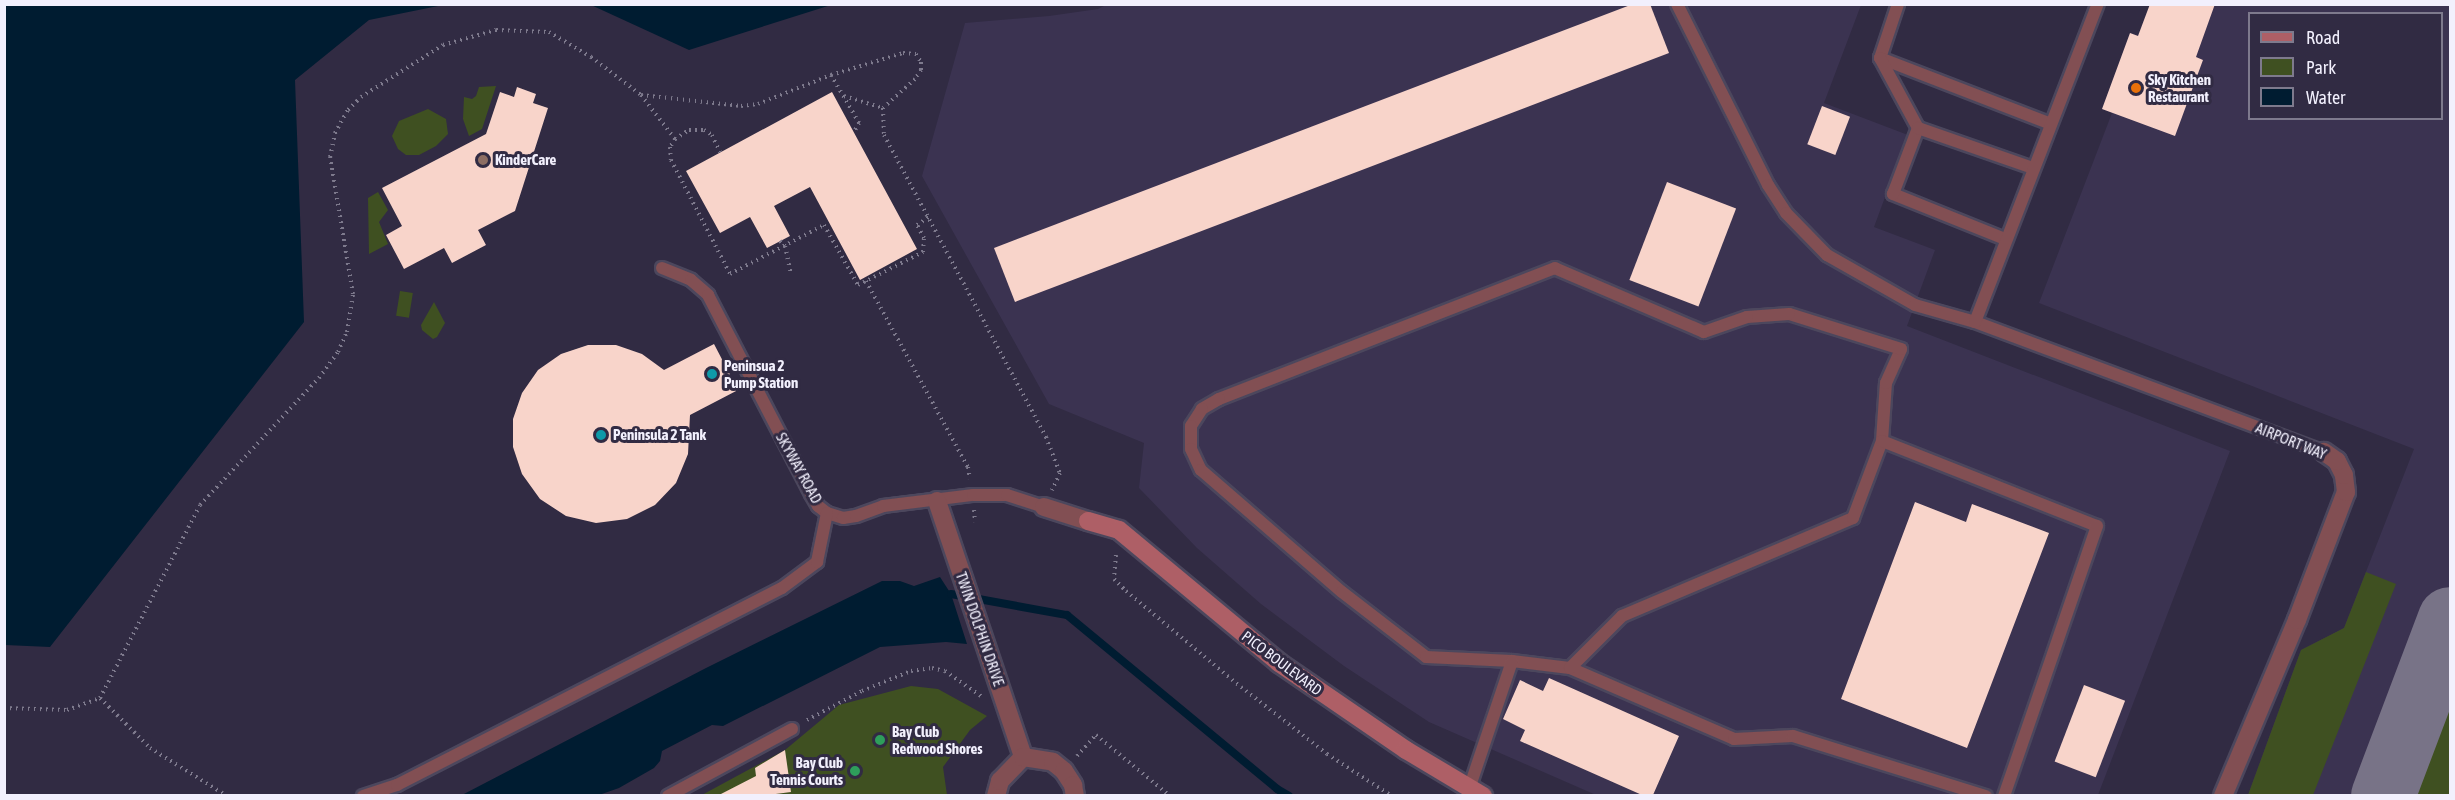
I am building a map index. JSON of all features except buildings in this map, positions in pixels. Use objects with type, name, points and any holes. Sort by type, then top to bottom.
[{"type":"street","name":"AIRPORT WAY","points":[[2223,795],[2297,620],[2346,492],[2344,475],[2337,461],[2324,452]]},
{"type":"street","name":"TWIN DOLPHIN DRIVE","points":[[937,501],[1023,757]]},
{"type":"street","name":"SKYWAY ROAD","points":[[1044,507],[1088,521]]},
{"type":"street","name":"PICO BOULEVARD","points":[[1088,521],[1119,530],[1279,663],[1406,750],[1476,792]]},
{"type":"street","points":[[996,795],[1000,781],[1023,757],[1053,762],[1064,771],[1073,785],[1075,795]]},
{"type":"lane","name":"AIRPORT WAY","points":[[1677,4],[1768,185],[1786,213],[1835,261],[1915,305],[1975,322],[2324,452]]},
{"type":"lane","points":[[1898,4],[1880,58],[1918,128],[2033,168]]},
{"type":"lane","points":[[1975,322],[2095,5]]},
{"type":"lane","points":[[1880,58],[2051,124]]},
{"type":"lane","points":[[1918,128],[1893,194],[2005,239]]},
{"type":"lane","name":"SKYWAY ROAD","points":[[662,268],[691,280],[708,295],[811,494],[818,506],[827,513],[843,518],[883,506],[973,495],[1007,495],[1044,507]]},
{"type":"lane","points":[[1570,668],[1622,616],[1853,518],[1882,441],[1886,383],[1901,349],[1789,314],[1747,317],[1704,332],[1555,268],[1219,399],[1202,409],[1191,426],[1191,449],[1201,470],[1342,592],[1426,657],[1512,661],[1570,668],[1734,739],[1793,736],[1986,795]]},
{"type":"lane","points":[[1882,441],[2097,526],[2004,795]]},
{"type":"lane","points":[[363,795],[397,785],[782,588],[817,562],[827,513]]},
{"type":"lane","points":[[1476,792],[1512,661]]},
{"type":"lane","points":[[668,795],[792,729]]},
{"type":"path","points":[[4,708],[67,710],[100,698],[200,505],[319,378],[338,352],[347,332],[353,294],[330,157],[335,133],[348,110],[361,97],[443,45],[496,30],[549,32],[591,57],[641,95],[675,139]]},
{"type":"path","points":[[641,95],[741,106],[758,104],[831,75],[903,53],[916,54],[921,62],[921,70],[915,79],[883,108],[884,135],[1046,437],[1060,472],[1044,507]]},
{"type":"path","points":[[831,75],[859,123],[854,132]]},
{"type":"path","points":[[844,96],[883,108]]},
{"type":"path","points":[[720,152],[712,135],[704,130],[689,130],[675,139],[670,147],[671,160],[730,274],[824,225],[858,285],[892,265],[922,252],[924,238],[917,225],[929,217]]},
{"type":"path","points":[[780,241],[785,246],[791,274]]},
{"type":"path","points":[[866,281],[968,467],[975,522]]},
{"type":"path","points":[[1119,530],[1114,579],[1126,591],[1241,687],[1327,754],[1392,795]]},
{"type":"path","points":[[792,729],[862,691],[912,671],[932,668],[945,671],[1010,713]]},
{"type":"path","points":[[100,698],[150,748],[227,795]]},
{"type":"path","points":[[1064,771],[1096,735],[1170,795]]},
{"type":"shaded area","points":[[1108,4],[1861,5],[1824,103],[1908,135],[1874,227],[1935,250],[1907,326],[2230,451],[2098,795],[1596,795],[1429,722],[1344,666],[1261,604],[1197,548],[1139,488],[1144,443],[1049,404],[922,176],[965,23],[1049,16],[1098,9]]},
{"type":"shaded area","points":[[2150,5],[2450,5],[2450,795],[2248,795],[2301,650],[2344,628],[2414,449],[2039,303],[2112,113],[2102,109],[2130,33],[2138,35]]},
{"type":"green space","points":[[496,86],[482,129],[469,136],[463,119],[464,97],[472,99],[476,96],[479,87]]},
{"type":"green space","points":[[428,109],[446,119],[448,134],[436,146],[419,155],[406,155],[398,149],[392,136],[399,121]]},
{"type":"green space","points":[[378,192],[388,210],[379,222],[388,244],[369,254],[368,198]]},
{"type":"green space","points":[[400,291],[413,293],[409,318],[396,316]]},
{"type":"green space","points":[[434,302],[445,323],[437,337],[433,339],[422,330],[421,325]]},
{"type":"green space","points":[[2366,572],[2396,584],[2313,795],[2248,795],[2301,650],[2344,628]]},
{"type":"green space","points":[[2450,668],[2450,795],[2400,795]]},
{"type":"green space","name":"Bay Club Redwood Shores","points":[[911,686],[938,689],[987,716],[970,730],[943,767],[947,795],[700,796],[785,750],[839,705]]},
{"type":"water","points":[[4,5],[443,5],[369,20],[295,80],[304,322],[50,647],[5,645]]},
{"type":"water","points":[[591,5],[831,5],[689,50]]},
{"type":"water","points":[[940,577],[951,594],[967,644],[946,642],[880,647],[723,726],[712,725],[662,751],[660,761],[654,768],[619,788],[599,795],[462,795],[706,668],[882,581],[900,581],[914,586]]},
{"type":"waterway","points":[[951,594],[1067,615],[1277,789],[1289,796]]},
{"type":"taxiway","points":[[2383,796],[2450,619]]},
{"type":"place","name":"Sky Kitchen Restaurant","points":[[2136,88]]},
{"type":"place","name":"KinderCare","points":[[483,160]]},
{"type":"place","name":"Peninsua 2 Pump Station","points":[[712,374]]},
{"type":"place","name":"Peninsula 2 Tank","points":[[601,435]]},
{"type":"place","name":"Bay Club Redwood Shores","points":[[880,740]]},
{"type":"place","name":"Bay Club Tennis Courts","points":[[855,771]]}]
